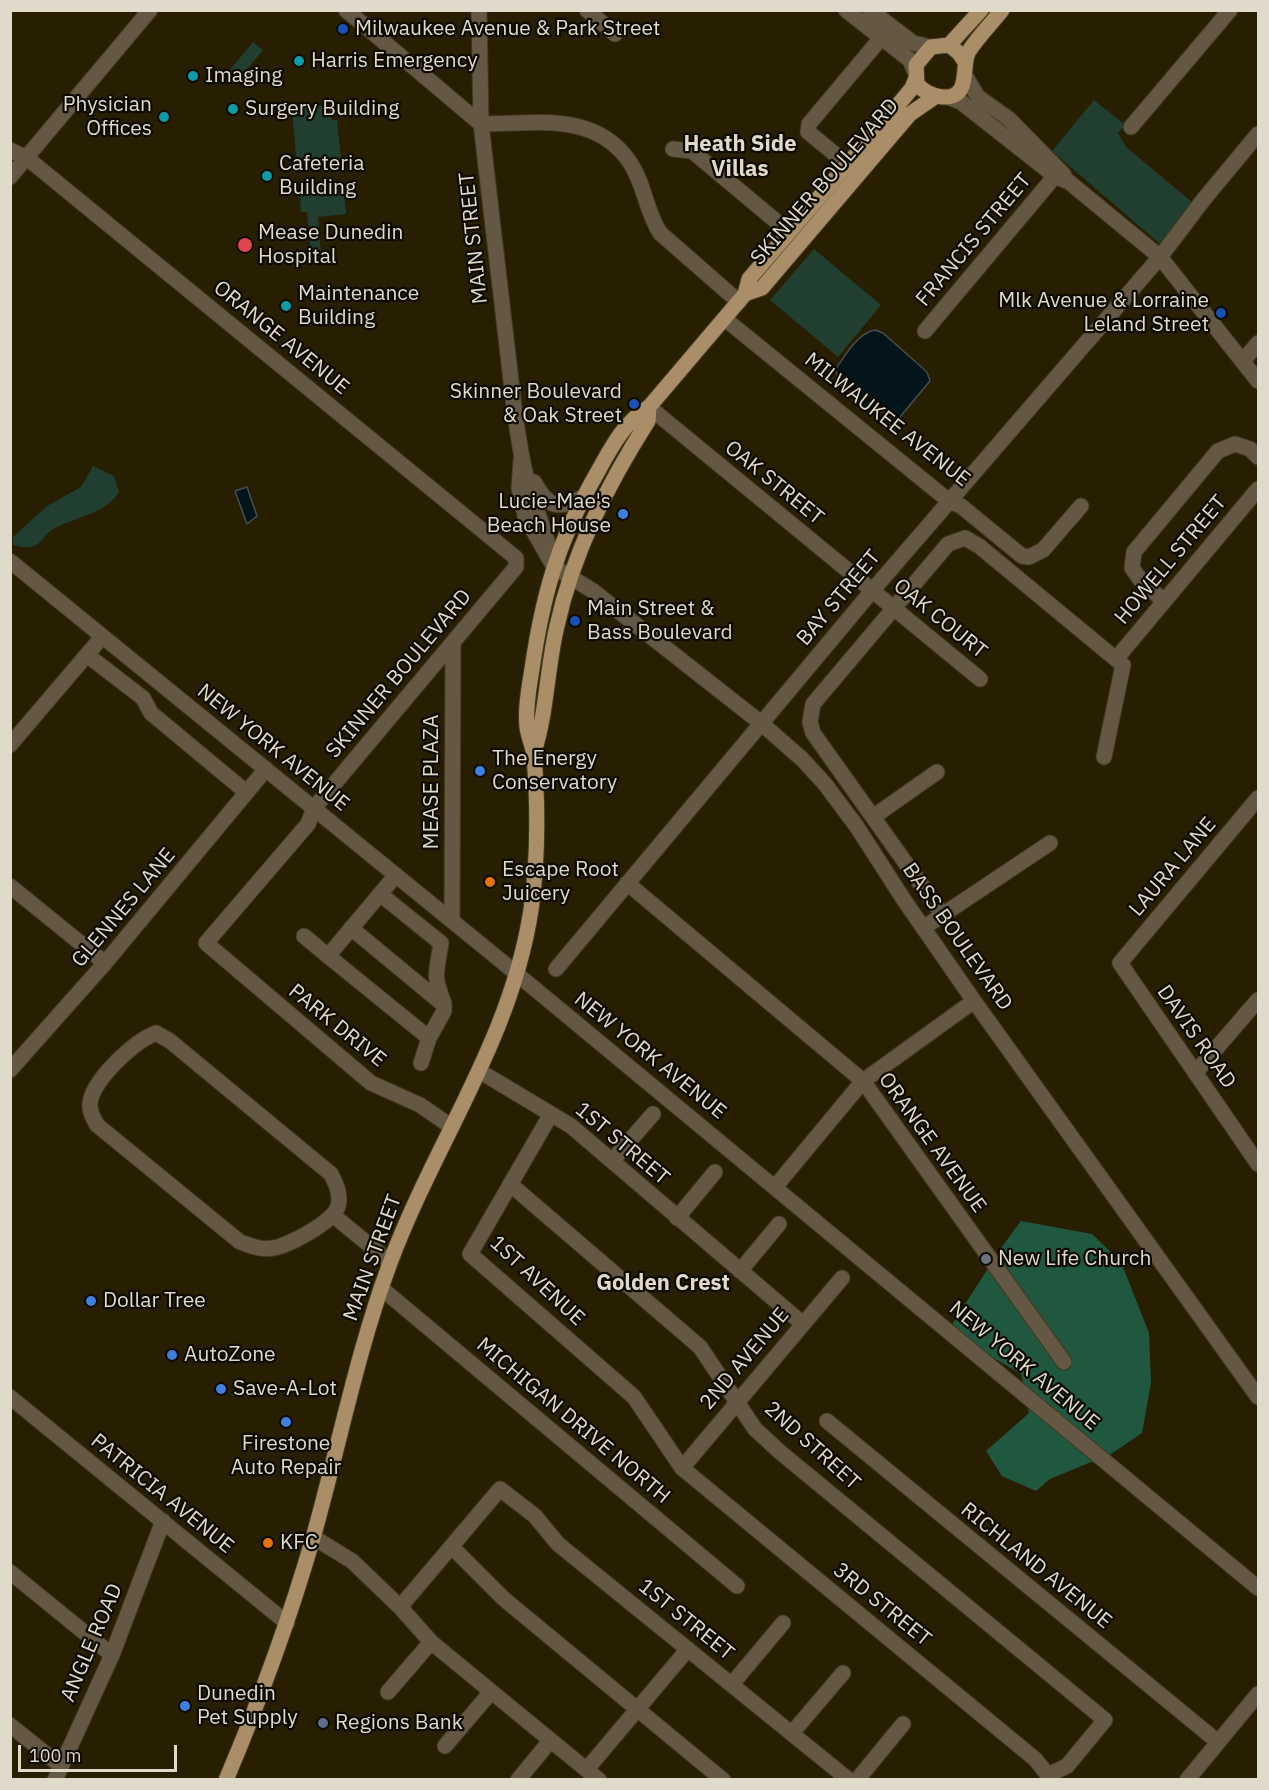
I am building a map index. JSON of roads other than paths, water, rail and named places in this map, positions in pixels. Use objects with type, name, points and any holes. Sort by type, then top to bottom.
[{"type":"main road","points":[[931,47],[949,45],[981,10]]},
{"type":"main road","name":"SKINNER BOULEVARD","points":[[742,298],[762,288],[901,124],[920,105],[960,88],[969,50],[1002,10]]},
{"type":"main road","points":[[949,45],[959,52],[966,70]]},
{"type":"main road","name":"SKINNER BOULEVARD","points":[[554,567],[584,497],[611,447],[632,417],[649,407],[725,319],[742,298],[749,279],[912,88],[919,60],[931,47]]},
{"type":"main road","name":"SKINNER BOULEVARD","points":[[915,75],[921,88],[942,96]]},
{"type":"main road","name":"SKINNER BOULEVARD","points":[[571,578],[602,498],[648,421],[649,407]]},
{"type":"main road","name":"MAIN STREET","points":[[227,1779],[263,1691],[287,1623],[313,1537],[361,1354],[390,1262],[411,1210],[480,1072],[517,974],[531,909],[536,846],[534,752],[527,728],[528,696],[540,611],[554,567]]},
{"type":"main road","name":"MAIN STREET","points":[[534,752],[541,729],[543,697],[556,628],[571,578]]},
{"type":"street","points":[[10,177],[150,10]]},
{"type":"street","points":[[346,10],[481,124],[576,124],[598,133],[614,144],[630,161],[651,218],[660,233],[742,298]]},
{"type":"street","name":"MAIN STREET","points":[[479,10],[481,124],[521,460],[536,508],[548,534],[554,567]]},
{"type":"street","points":[[587,10],[615,34]]},
{"type":"street","points":[[846,10],[910,60],[915,75]]},
{"type":"street","points":[[870,10],[913,43],[931,47]]},
{"type":"street","points":[[1131,127],[1230,10]]},
{"type":"street","points":[[836,155],[808,132],[809,123],[880,38]]},
{"type":"street","points":[[966,70],[978,97],[1009,119],[1061,169],[1062,179]]},
{"type":"street","points":[[942,96],[961,102],[1160,257],[1258,381]]},
{"type":"street","name":"BAY STREET","points":[[556,969],[872,591],[1160,257],[1258,134]]},
{"type":"street","points":[[673,148],[692,151],[777,222]]},
{"type":"street","name":"ORANGE AVENUE","points":[[10,150],[27,158],[516,558],[516,567]]},
{"type":"street","name":"FRANCIS STREET","points":[[925,331],[1062,179]]},
{"type":"street","name":"MILWAUKEE AVENUE","points":[[725,319],[949,501],[961,506],[1022,556],[1029,557],[1043,550],[1081,506]]},
{"type":"street","points":[[1243,362],[1258,343]]},
{"type":"street","name":"OAK STREET","points":[[649,407],[872,591]]},
{"type":"street","points":[[1164,601],[1142,582],[1132,568],[1134,552],[1218,451],[1235,444],[1258,457]]},
{"type":"street","points":[[521,460],[543,498],[552,504],[561,506],[584,497]]},
{"type":"street","name":"HOWELL STREET","points":[[1119,662],[1164,601],[1258,489]]},
{"type":"street","points":[[942,914],[813,734],[810,722],[813,704],[948,544],[965,538],[979,546],[1119,662],[1104,757]]},
{"type":"street","name":"NEW YORK AVENUE","points":[[10,561],[453,921],[1258,1588]]},
{"type":"street","name":"SKINNER BOULEVARD","points":[[206,943],[308,824],[314,808],[516,567]]},
{"type":"street","name":"BASS BOULEVARD","points":[[554,567],[601,597],[761,723],[802,759],[825,784],[857,827],[974,1001],[1258,1397]]},
{"type":"street","name":"OAK COURT","points":[[872,591],[895,607],[980,679]]},
{"type":"street","points":[[10,745],[102,637]]},
{"type":"street","name":"MEASE PLAZA","points":[[453,643],[453,921]]},
{"type":"street","points":[[87,655],[143,698],[151,713],[246,792]]},
{"type":"street","name":"GLENNES LANE","points":[[10,1070],[105,963],[266,769]]},
{"type":"street","points":[[873,817],[937,772]]},
{"type":"street","name":"LAURA LANE","points":[[1120,963],[1258,798]]},
{"type":"street","points":[[923,928],[1050,843]]},
{"type":"street","points":[[327,956],[396,875]]},
{"type":"street","name":"ORANGE AVENUE","points":[[627,884],[863,1082],[1064,1362]]},
{"type":"street","points":[[10,886],[105,963]]},
{"type":"street","points":[[380,894],[441,943],[435,967],[435,983],[444,1005],[444,1011],[429,1038],[422,1063]]},
{"type":"street","points":[[351,928],[444,1005]]},
{"type":"street","points":[[304,936],[429,1038]]},
{"type":"street","name":"PARK DRIVE","points":[[206,943],[371,1083],[420,1105],[452,1127]]},
{"type":"street","name":"DAVIS ROAD","points":[[1120,963],[1258,1164]]},
{"type":"street","points":[[1195,1073],[1258,1000]]},
{"type":"street","points":[[775,1187],[863,1082],[974,1001]]},
{"type":"street","points":[[156,1033],[170,1041],[331,1174],[339,1191],[339,1205],[334,1216],[275,1248],[258,1249],[240,1242],[97,1125],[91,1113],[90,1102],[96,1088],[124,1054],[144,1038],[156,1033]]},
{"type":"street","points":[[480,1072],[551,1114]]},
{"type":"street","name":"1ST STREET","points":[[551,1114],[571,1126],[803,1324]]},
{"type":"street","name":"1ST AVENUE","points":[[551,1114],[470,1254],[634,1397],[682,1468]]},
{"type":"street","points":[[612,1161],[653,1114]]},
{"type":"street","points":[[677,1218],[715,1172]]},
{"type":"street","name":"2ND STREET","points":[[510,1184],[700,1347],[755,1429],[780,1452],[1105,1720],[1067,1766],[1048,1777]]},
{"type":"street","points":[[334,1216],[390,1262]]},
{"type":"street","points":[[740,1271],[779,1224]]},
{"type":"street","name":"2ND AVENUE","points":[[682,1468],[842,1278]]},
{"type":"street","name":"MICHIGAN DRIVE NORTH","points":[[381,1288],[737,1586]]},
{"type":"street","name":"PATRICIA AVENUE","points":[[10,1397],[287,1623]]},
{"type":"street","name":"RICHLAND AVENUE","points":[[827,1421],[1218,1742]]},
{"type":"street","name":"3RD STREET","points":[[682,1468],[1035,1759],[1048,1777]]},
{"type":"street","name":"1ST STREET","points":[[452,1546],[500,1489],[535,1516],[558,1544],[849,1779]]},
{"type":"street","name":"ANGLE ROAD","points":[[58,1773],[112,1655],[163,1521]]},
{"type":"street","points":[[313,1537],[352,1561],[400,1607],[431,1642],[599,1779]]},
{"type":"street","points":[[400,1607],[452,1546],[504,1599],[723,1779]]},
{"type":"street","points":[[10,1572],[112,1655]]},
{"type":"street","points":[[732,1684],[783,1623]]},
{"type":"street","points":[[388,1692],[431,1642]]},
{"type":"street","points":[[587,1769],[688,1649]]},
{"type":"street","points":[[792,1733],[843,1673]]},
{"type":"street","points":[[445,1746],[491,1692]]},
{"type":"street","points":[[1187,1779],[1258,1694]]},
{"type":"street","points":[[857,1779],[903,1724]]},
{"type":"street","points":[[10,1725],[58,1773]]},
{"type":"street","points":[[518,1779],[550,1740]]},
{"type":"place","name":"Milwaukee Avenue & Park Street","points":[[343,29]]},
{"type":"place","name":"Harris Emergency","points":[[299,61]]},
{"type":"place","name":"Imaging","points":[[193,76]]},
{"type":"place","name":"Surgery Building","points":[[233,109]]},
{"type":"place","name":"Physician Offices","points":[[164,117]]},
{"type":"place","name":"Cafeteria Building","points":[[267,176]]},
{"type":"place","name":"Mease Dunedin Hospital","points":[[245,245]]},
{"type":"place","name":"Maintenance Building","points":[[286,306]]},
{"type":"place","name":"Mlk Avenue & Lorraine Leland Street","points":[[1221,313]]},
{"type":"place","name":"Skinner Boulevard & Oak Street","points":[[634,404]]},
{"type":"place","name":"Lucie-Mae's Beach House","points":[[623,514]]},
{"type":"place","name":"Main Street & Bass Boulevard","points":[[575,621]]},
{"type":"place","name":"The Energy Conservatory","points":[[480,771]]},
{"type":"place","name":"Escape Root Juicery","points":[[490,882]]},
{"type":"place","name":"New Life Church","points":[[986,1259]]},
{"type":"place","name":"Dollar Tree","points":[[91,1301]]},
{"type":"place","name":"AutoZone","points":[[172,1355]]},
{"type":"place","name":"Save-A-Lot","points":[[221,1389]]},
{"type":"place","name":"Firestone Auto Repair","points":[[286,1422]]},
{"type":"place","name":"KFC","points":[[268,1543]]},
{"type":"place","name":"Dunedin Pet Supply","points":[[185,1706]]},
{"type":"place","name":"Regions Bank","points":[[323,1723]]},
{"type":"district","name":"Heath Side Villas","points":[[740,158]]},
{"type":"district","name":"Golden Crest","points":[[663,1284]]}]
